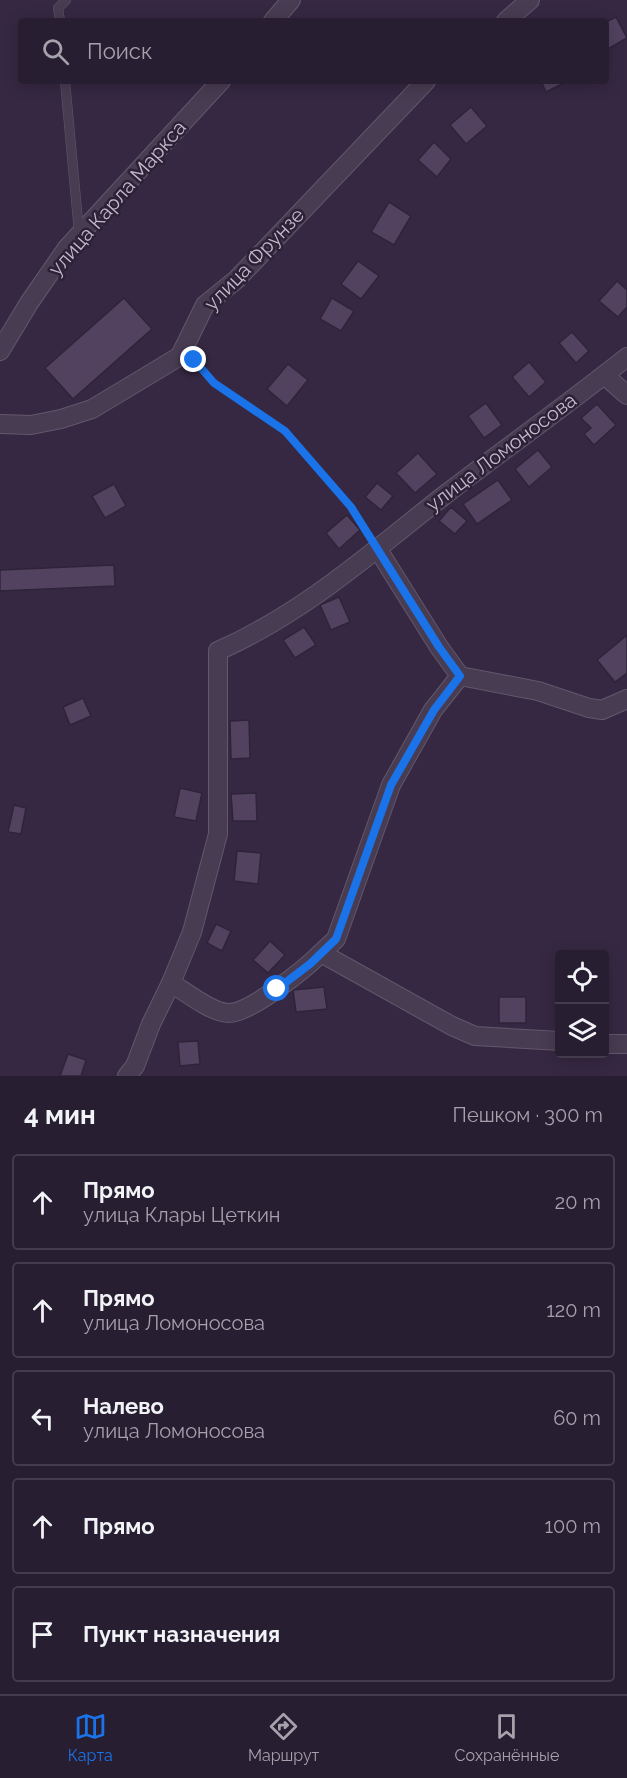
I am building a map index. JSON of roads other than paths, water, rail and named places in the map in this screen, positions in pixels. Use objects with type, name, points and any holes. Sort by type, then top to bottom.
[{"type":"street","points":[[510,18],[530,0]]},
{"type":"street","name":"улица Карла Маркса","points":[[0,351],[29,303],[67,248],[218,84]]},
{"type":"street","name":"улица Фрунзе","points":[[0,424],[31,425],[61,419],[92,409],[180,356],[205,305],[237,279],[423,84]]},
{"type":"street","name":"улица Ломоносова","points":[[127,1076],[135,1066],[192,932],[218,834],[218,651],[244,639],[328,588],[499,453],[627,357]]},
{"type":"street","points":[[604,375],[627,395]]},
{"type":"street","points":[[377,548],[439,647],[460,676],[538,691],[602,710],[627,699]]},
{"type":"street","points":[[171,983],[211,1007],[228,1013],[243,1010],[302,970],[336,939],[391,785],[434,710],[460,676]]},
{"type":"street","points":[[321,953],[452,1026],[476,1036],[555,1041]]},
{"type":"street","points":[[609,1044],[627,1044]]},
{"type":"lane","points":[[55,4],[66,0]]},
{"type":"lane","points":[[65,84],[80,234]]}]
